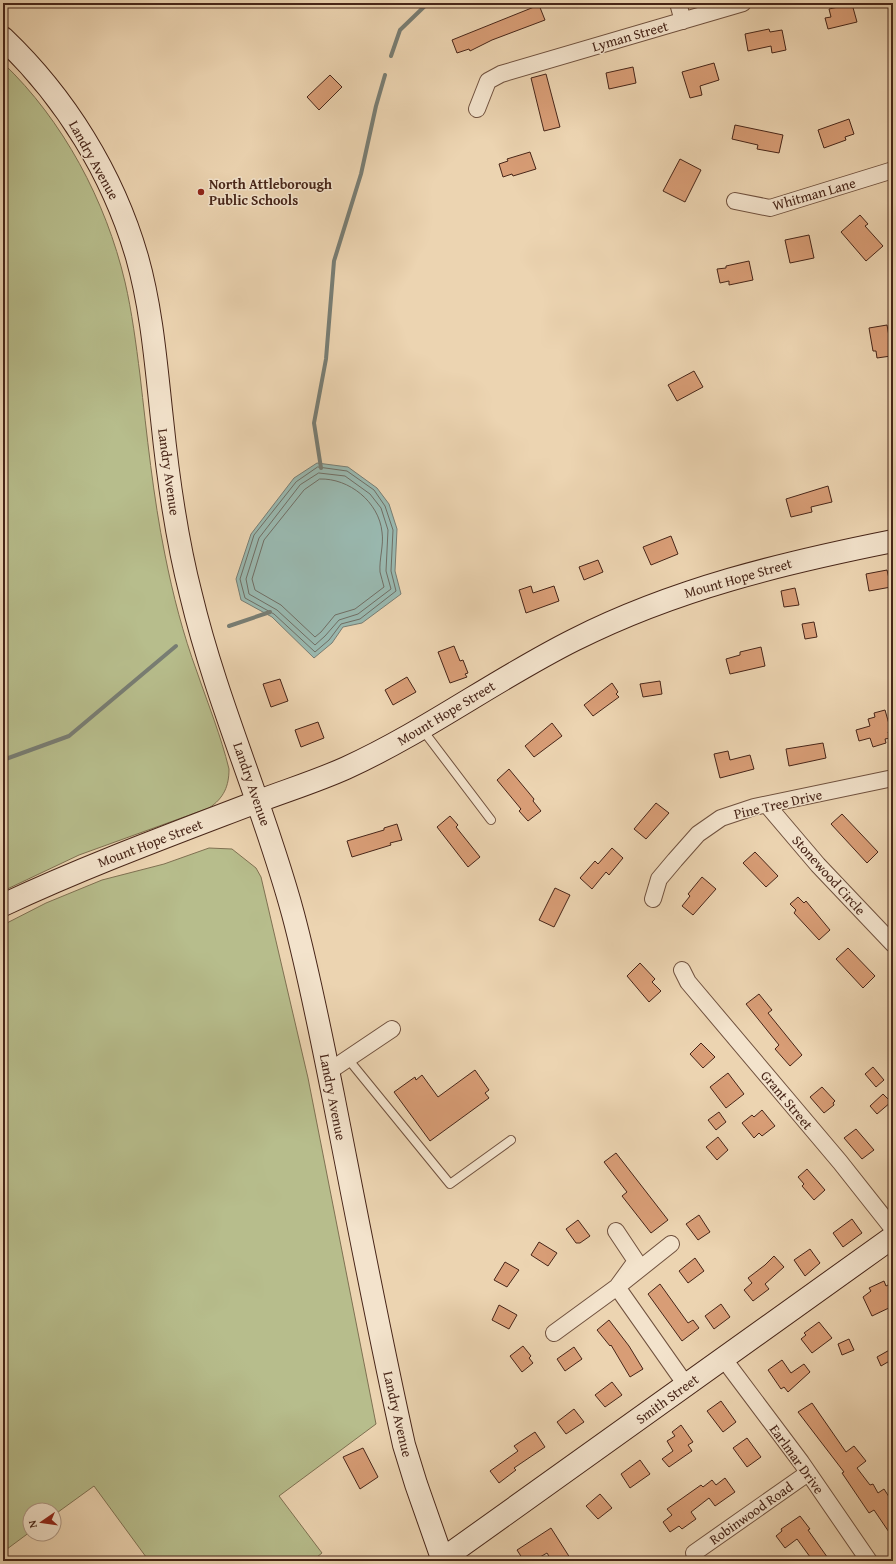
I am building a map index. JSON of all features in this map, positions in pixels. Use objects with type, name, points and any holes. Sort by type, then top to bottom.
[{"type":"street","points":[[678,3],[682,21]]},
{"type":"street","name":"Lyman Street","points":[[477,109],[488,81],[517,68],[742,3]]},
{"type":"street","name":"Landry Avenue","points":[[3,38],[24,58],[63,107],[80,132],[111,186],[130,234],[150,316],[167,468],[180,548],[190,592],[215,678],[258,801],[293,912],[305,958],[404,1445],[442,1560]]},
{"type":"street","name":"Whitman Lane","points":[[735,202],[770,208],[893,170]]},
{"type":"street","name":"Mount Hope Street","points":[[3,905],[57,880],[343,769],[422,728],[515,672],[632,612],[730,578],[790,562],[893,541]]},
{"type":"street","name":"Pine Tree Drive","points":[[653,899],[659,879],[698,834],[721,818],[738,811],[893,778]]},
{"type":"street","name":"Stonewood Circle","points":[[766,805],[818,865],[893,944]]},
{"type":"street","name":"Grant Street","points":[[682,970],[688,982],[840,1162],[893,1230]]},
{"type":"street","points":[[328,1072],[392,1029]]},
{"type":"street","points":[[616,1231],[636,1261],[617,1287]]},
{"type":"street","name":"Smith Street","points":[[442,1560],[893,1237]]},
{"type":"street","points":[[554,1333],[617,1287],[671,1244]]},
{"type":"street","points":[[617,1287],[686,1385]]},
{"type":"street","name":"Earlmar Drive","points":[[723,1358],[808,1473],[869,1561]]},
{"type":"street","name":"Robinwood Road","points":[[694,1553],[808,1473]]},
{"type":"lane","points":[[422,728],[491,820]]},
{"type":"lane","points":[[348,1059],[450,1184],[511,1140]]},
{"type":"green space","points":[[3,63],[25,85],[63,136],[94,192],[117,252],[132,316],[154,488],[168,570],[187,643],[218,732],[229,769],[225,791],[222,796],[209,808],[79,855],[3,891]]},
{"type":"green space","points":[[209,848],[232,849],[256,868],[261,877],[308,1078],[376,1424],[279,1496],[322,1553],[312,1561],[149,1561],[94,1486],[62,1509],[62,1502],[22,1502],[22,1538],[3,1552],[3,925],[46,903],[102,880],[164,864]]},
{"type":"water","points":[[317,463],[348,467],[377,488],[389,504],[397,529],[395,571],[401,594],[362,623],[343,627],[332,643],[314,658],[272,617],[241,600],[236,579],[251,534],[294,478]]},
{"type":"building","points":[[852,4],[857,22],[828,29],[825,18],[831,17],[829,9]]},
{"type":"building","points":[[539,5],[545,20],[492,40],[470,51],[469,49],[457,53],[452,40]]},
{"type":"building","points":[[769,29],[770,32],[782,30],[786,50],[772,53],[771,46],[748,51],[745,34]]},
{"type":"building","points":[[714,63],[719,80],[700,86],[702,95],[690,98],[682,72]]},
{"type":"building","points":[[633,67],[636,83],[609,89],[606,73]]},
{"type":"building","points":[[546,74],[560,127],[544,131],[531,78]]},
{"type":"building","points":[[330,75],[342,87],[319,110],[307,97]]},
{"type":"building","points":[[849,119],[854,134],[845,137],[846,140],[824,148],[818,130]]},
{"type":"building","points":[[735,125],[783,135],[779,153],[757,149],[758,145],[732,139]]},
{"type":"building","points":[[530,152],[536,169],[513,176],[512,174],[503,177],[499,164],[508,161],[507,159]]},
{"type":"building","points":[[680,159],[701,170],[685,202],[663,191]]},
{"type":"building","points":[[860,215],[868,224],[865,226],[883,246],[866,261],[841,232]]},
{"type":"building","points":[[809,235],[814,258],[790,263],[785,240]]},
{"type":"building","points":[[749,261],[753,280],[729,285],[729,281],[720,283],[717,269],[726,268],[726,266]]},
{"type":"building","points":[[887,325],[891,356],[877,358],[876,351],[873,351],[869,328]]},
{"type":"building","points":[[694,371],[703,387],[677,401],[668,385]]},
{"type":"building","points":[[828,486],[832,502],[811,507],[812,512],[791,517],[786,499]]},
{"type":"building","points":[[671,536],[678,554],[651,565],[643,547]]},
{"type":"building","points":[[598,560],[603,572],[584,580],[579,567]]},
{"type":"building","points":[[887,570],[891,587],[869,591],[866,574]]},
{"type":"building","points":[[531,586],[533,593],[554,586],[559,601],[526,613],[519,590]]},
{"type":"building","points":[[795,588],[799,605],[784,607],[781,591]]},
{"type":"building","points":[[814,622],[817,637],[805,639],[802,624]]},
{"type":"building","points":[[454,646],[460,661],[463,660],[468,673],[465,674],[467,677],[450,683],[438,652]]},
{"type":"building","points":[[761,647],[765,666],[730,674],[726,659],[740,655],[740,652]]},
{"type":"building","points":[[407,677],[416,692],[393,705],[385,690]]},
{"type":"building","points":[[280,679],[288,701],[271,707],[263,684]]},
{"type":"building","points":[[660,681],[662,694],[643,697],[640,684]]},
{"type":"building","points":[[612,683],[618,692],[616,694],[619,697],[593,716],[584,705]]},
{"type":"building","points":[[885,710],[891,731],[888,732],[890,738],[885,739],[886,743],[873,747],[870,738],[859,741],[856,730],[870,726],[868,719],[875,717],[874,713]]},
{"type":"building","points":[[318,722],[324,738],[301,747],[295,730]]},
{"type":"building","points":[[552,723],[562,736],[534,757],[525,746]]},
{"type":"building","points":[[823,743],[826,758],[789,766],[786,749]]},
{"type":"building","points":[[728,751],[730,760],[750,755],[754,769],[720,778],[714,754]]},
{"type":"building","points":[[509,769],[534,799],[533,801],[541,811],[528,821],[519,811],[521,809],[497,780]]},
{"type":"building","points":[[656,803],[669,813],[646,839],[634,829]]},
{"type":"building","points":[[842,814],[878,852],[867,863],[831,824]]},
{"type":"building","points":[[450,816],[458,825],[456,827],[480,857],[468,867],[437,827]]},
{"type":"building","points":[[397,824],[402,840],[352,857],[347,841],[384,830],[384,828]]},
{"type":"building","points":[[612,848],[623,858],[609,875],[606,872],[592,889],[580,878],[595,861],[598,864]]},
{"type":"building","points":[[755,852],[778,876],[766,887],[743,863]]},
{"type":"building","points":[[702,877],[716,889],[693,915],[682,906],[690,896],[688,894]]},
{"type":"building","points":[[555,888],[570,895],[554,927],[539,920]]},
{"type":"building","points":[[798,897],[804,903],[806,901],[830,930],[819,940],[794,913],[796,910],[790,904]]},
{"type":"building","points":[[848,948],[875,976],[863,988],[836,959]]},
{"type":"building","points":[[640,963],[655,979],[652,982],[661,991],[649,1002],[627,976]]},
{"type":"building","points":[[759,994],[772,1010],[768,1013],[802,1055],[790,1066],[775,1049],[779,1045],[746,1004]]},
{"type":"building","points":[[701,1043],[715,1057],[703,1068],[690,1054]]},
{"type":"building","points":[[873,1067],[884,1080],[876,1087],[865,1074]]},
{"type":"building","points":[[475,1070],[489,1090],[485,1093],[489,1098],[430,1141],[394,1092],[415,1077],[416,1080],[422,1075],[438,1097]]},
{"type":"building","points":[[728,1073],[744,1094],[726,1108],[710,1087]]},
{"type":"building","points":[[822,1087],[835,1101],[833,1103],[834,1105],[824,1113],[810,1097]]},
{"type":"building","points":[[883,1094],[891,1102],[877,1114],[870,1106]]},
{"type":"building","points":[[762,1110],[775,1126],[762,1136],[759,1133],[754,1138],[742,1123],[752,1115],[754,1117]]},
{"type":"building","points":[[719,1112],[726,1122],[716,1130],[708,1120]]},
{"type":"building","points":[[856,1129],[874,1150],[862,1159],[844,1138]]},
{"type":"building","points":[[718,1137],[728,1150],[717,1160],[706,1147]]},
{"type":"building","points":[[616,1153],[668,1220],[651,1233],[622,1196],[627,1192],[604,1162]]},
{"type":"building","points":[[807,1169],[825,1190],[814,1200],[802,1186],[804,1184],[798,1177]]},
{"type":"building","points":[[699,1215],[710,1232],[698,1240],[686,1224]]},
{"type":"building","points":[[852,1219],[862,1233],[843,1247],[833,1233]]},
{"type":"building","points":[[578,1220],[590,1236],[580,1243],[576,1243],[566,1229]]},
{"type":"building","points":[[539,1242],[557,1253],[548,1266],[531,1255]]},
{"type":"building","points":[[810,1249],[820,1263],[805,1276],[794,1260]]},
{"type":"building","points":[[774,1256],[784,1267],[765,1284],[769,1289],[753,1301],[744,1290],[752,1283],[748,1278]]},
{"type":"building","points":[[695,1258],[704,1271],[688,1283],[679,1271]]},
{"type":"building","points":[[505,1262],[519,1270],[507,1287],[494,1280]]},
{"type":"building","points":[[884,1281],[886,1286],[888,1285],[893,1294],[893,1306],[872,1316],[863,1297],[871,1291],[869,1288]]},
{"type":"building","points":[[660,1284],[688,1323],[693,1320],[699,1328],[682,1341],[648,1294]]},
{"type":"building","points":[[721,1304],[730,1317],[714,1329],[705,1316]]},
{"type":"building","points":[[499,1305],[517,1315],[509,1329],[492,1320]]},
{"type":"building","points":[[609,1320],[629,1346],[643,1369],[630,1377],[611,1345],[610,1346],[597,1330]]},
{"type":"building","points":[[819,1322],[832,1338],[812,1353],[801,1339],[806,1335],[804,1333]]},
{"type":"building","points":[[849,1339],[854,1350],[842,1355],[838,1344]]},
{"type":"building","points":[[523,1346],[531,1356],[529,1358],[533,1363],[522,1372],[510,1356]]},
{"type":"building","points":[[574,1347],[582,1359],[565,1371],[557,1359]]},
{"type":"building","points":[[893,1348],[893,1359],[881,1366],[877,1357]]},
{"type":"building","points":[[782,1360],[791,1373],[804,1364],[810,1372],[788,1392],[784,1387],[781,1389],[768,1370]]},
{"type":"building","points":[[612,1382],[622,1395],[605,1407],[595,1395]]},
{"type":"building","points":[[721,1401],[736,1422],[723,1432],[707,1411]]},
{"type":"building","points":[[812,1403],[846,1452],[854,1446],[866,1461],[857,1468],[870,1485],[873,1484],[878,1493],[884,1489],[893,1503],[893,1538],[874,1510],[869,1513],[842,1473],[844,1472],[798,1412]]},
{"type":"building","points":[[574,1409],[584,1422],[566,1434],[557,1422]]},
{"type":"building","points":[[681,1425],[693,1442],[688,1445],[692,1451],[669,1467],[662,1459],[673,1451],[667,1441],[675,1436],[672,1432]]},
{"type":"building","points":[[535,1432],[545,1447],[514,1468],[516,1470],[499,1483],[490,1471],[518,1451],[514,1446]]},
{"type":"building","points":[[747,1438],[761,1457],[747,1467],[733,1448]]},
{"type":"building","points":[[363,1448],[378,1477],[360,1489],[343,1457]]},
{"type":"building","points":[[640,1460],[650,1474],[630,1488],[621,1474]]},
{"type":"building","points":[[725,1478],[735,1492],[715,1506],[709,1498],[691,1512],[696,1519],[682,1529],[679,1526],[670,1532],[663,1522],[672,1515],[667,1509],[701,1485],[703,1487],[712,1480],[716,1485]]},
{"type":"building","points":[[600,1494],[612,1508],[598,1519],[586,1506]]},
{"type":"building","points":[[800,1516],[830,1561],[813,1561],[797,1539],[785,1548],[776,1536],[782,1531],[781,1529]]},
{"type":"building","points":[[551,1528],[572,1561],[552,1561],[547,1553],[533,1561],[524,1561],[517,1550]]},
{"type":"waterway","points":[[391,56],[400,30],[428,3]]},
{"type":"waterway","points":[[321,468],[314,423],[326,359],[334,261],[361,174],[376,106],[385,75]]},
{"type":"waterway","points":[[229,626],[270,612]]},
{"type":"waterway","points":[[3,760],[69,736],[176,646]]},
{"type":"place","name":"North Attleborough Public Schools","points":[[201,192]]}]
